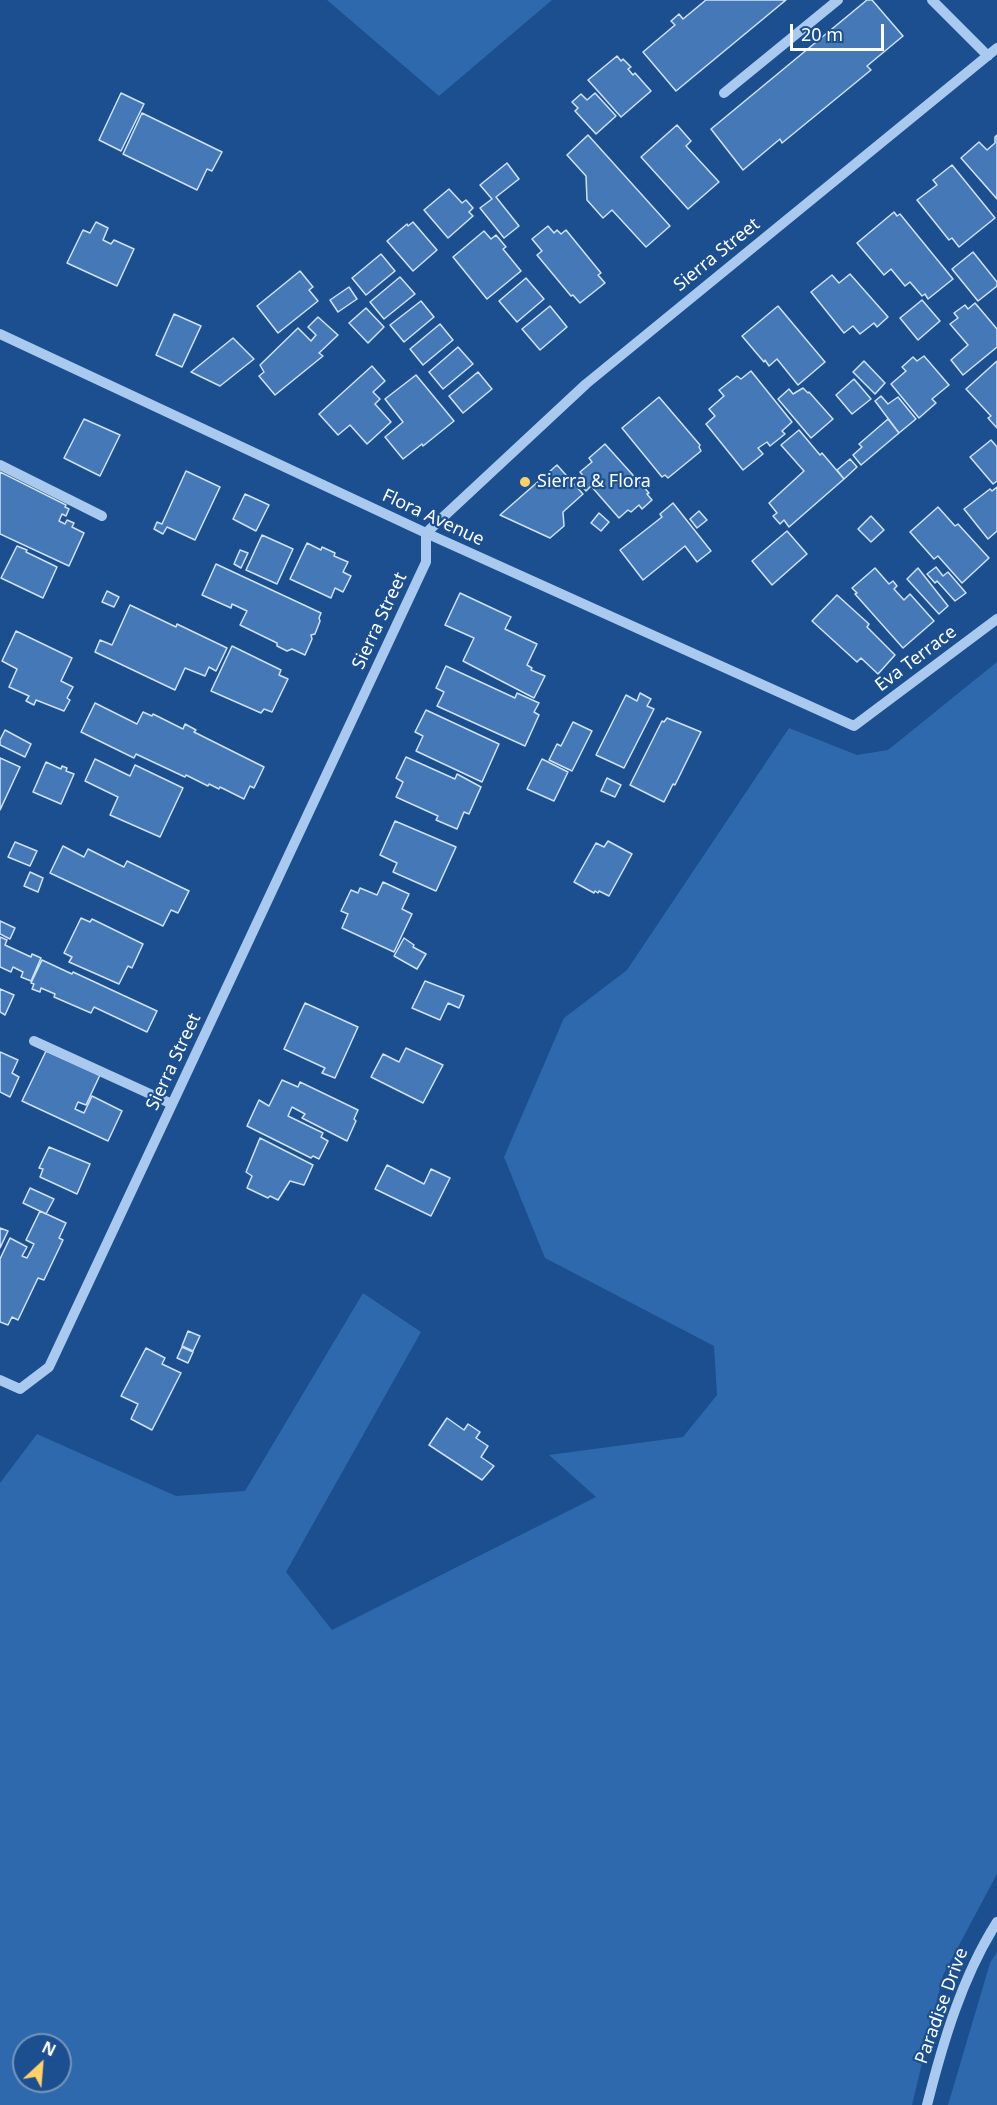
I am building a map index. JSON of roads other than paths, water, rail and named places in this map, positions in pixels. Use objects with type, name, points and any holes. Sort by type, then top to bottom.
[{"type":"street","points":[[724,93],[837,0]]},
{"type":"street","points":[[932,0],[988,56]]},
{"type":"street","name":"Sierra Street","points":[[0,1380],[20,1389],[49,1367],[426,562],[426,533],[586,384],[997,48]]},
{"type":"street","name":"Flora Avenue","points":[[0,334],[426,533],[854,726]]},
{"type":"street","points":[[0,465],[102,516]]},
{"type":"street","name":"Eva Terrace","points":[[854,726],[997,619]]},
{"type":"street","points":[[34,1041],[172,1104]]},
{"type":"street","name":"Paradise Drive","points":[[927,2105],[934,2076],[963,1989],[980,1949],[997,1922]]},
{"type":"place","name":"Sierra & Flora","points":[[525,482]]}]
